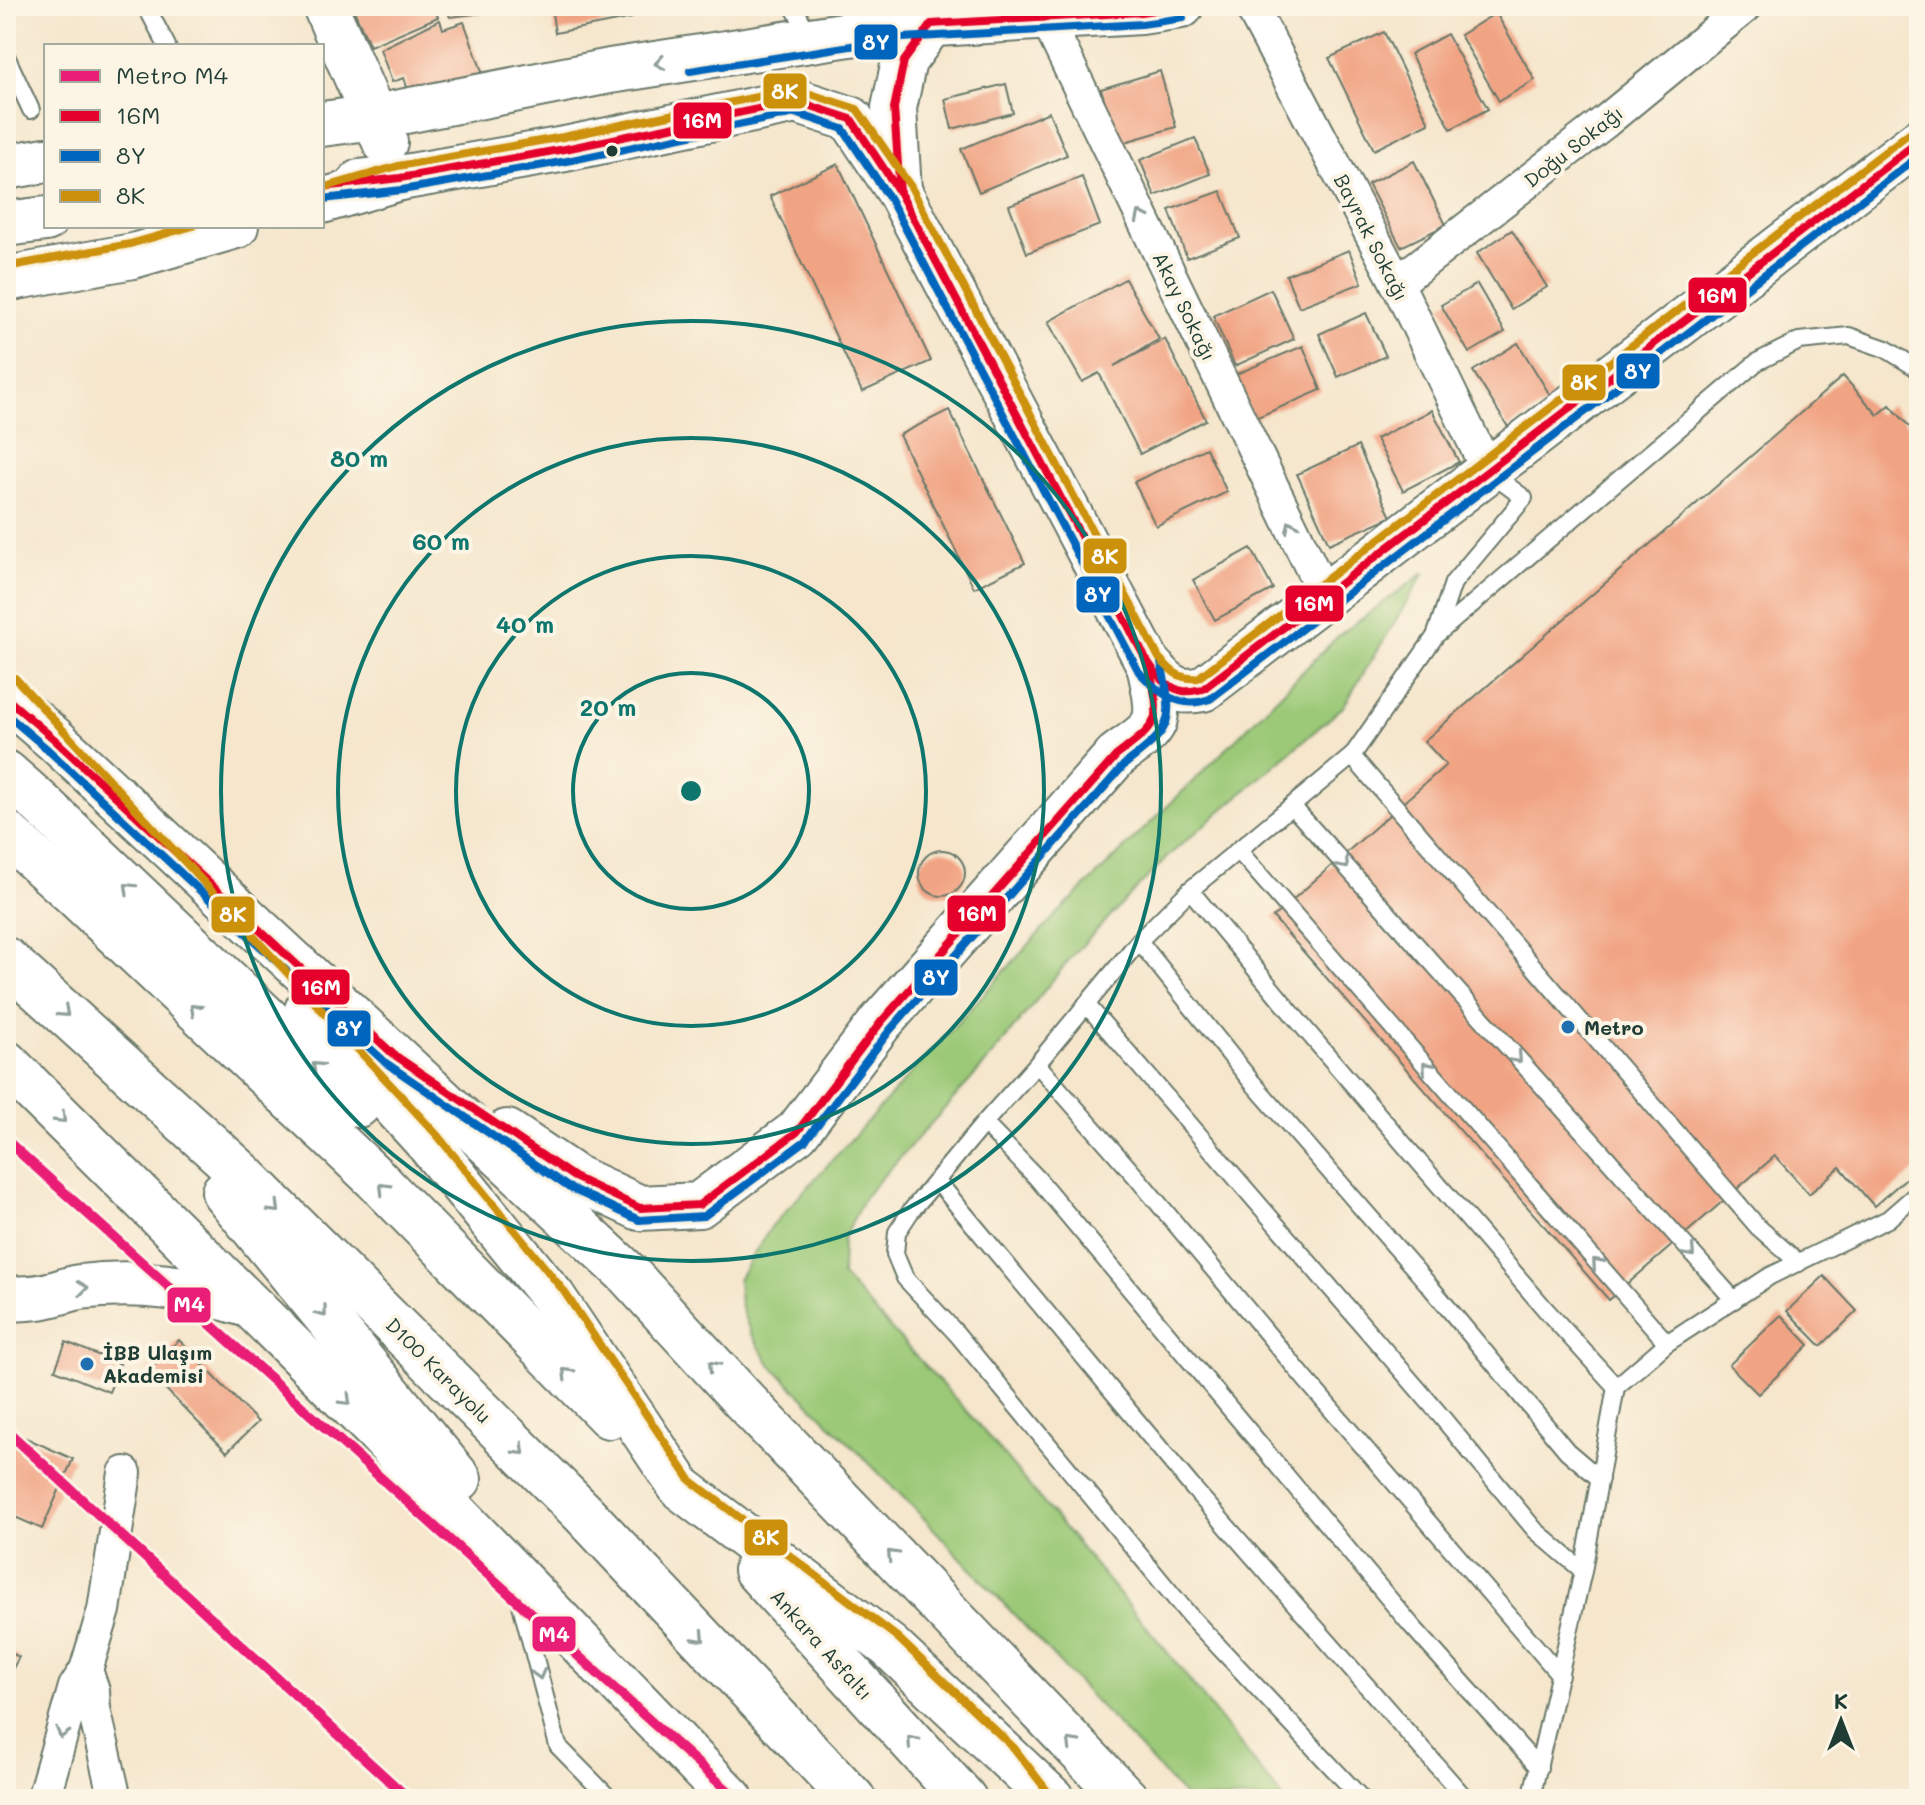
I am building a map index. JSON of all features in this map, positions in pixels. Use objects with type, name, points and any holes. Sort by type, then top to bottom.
[{"type":"main road","points":[[325,6],[400,178]]},
{"type":"main road","points":[[324,124],[375,117],[610,71],[802,23],[901,26],[1153,8]]},
{"type":"main road","points":[[900,193],[894,108],[904,61],[931,24]]},
{"type":"main road","points":[[324,187],[400,178],[565,149],[796,101],[851,119],[900,193],[1149,665],[1156,701],[1154,721],[1144,735],[1116,756],[881,1022],[797,1132],[699,1205],[640,1208],[574,1177],[393,1054]]},
{"type":"main road","points":[[1149,665],[1172,688],[1187,692],[1203,689],[1919,141]]},
{"type":"main road","points":[[6,167],[44,160]]},
{"type":"main road","points":[[324,200],[400,178]]},
{"type":"main road","points":[[6,224],[44,219]]},
{"type":"main road","points":[[6,279],[133,256],[229,228]]},
{"type":"main road","points":[[6,686],[428,1143],[553,1297],[681,1488]]},
{"type":"main road","points":[[6,698],[54,739],[628,1274],[762,1419],[1126,1799]]},
{"type":"main road","points":[[6,773],[379,1126],[553,1297]]},
{"type":"main road","points":[[6,833],[375,1178],[681,1488],[889,1646],[1052,1799]]},
{"type":"main road","name":"D100 Karayolu","points":[[6,960],[241,1173],[584,1514],[853,1799]]},
{"type":"main road","points":[[113,1057],[676,1741]]},
{"type":"main road","points":[[6,1063],[378,1432],[731,1799]]},
{"type":"main road","points":[[6,1299],[41,1297],[78,1287],[127,1284],[188,1290],[229,1298],[250,1306]]},
{"type":"main road","name":"Ankara Asfaltı","points":[[681,1488],[964,1799]]},
{"type":"main road","points":[[1006,1757],[1039,1799]]},
{"type":"street","name":"Bayrak Sokağı","points":[[1251,6],[1397,283],[1488,471]]},
{"type":"street","name":"Doğu Sokağı","points":[[1397,283],[1606,121],[1746,6]]},
{"type":"street","name":"Akay Sokağı","points":[[1045,16],[1325,596]]},
{"type":"street","points":[[43,1799],[75,1687],[86,1670],[104,1610],[125,1473]]},
{"type":"street","points":[[86,1670],[115,1799]]},
{"type":"lane","points":[[146,6],[166,44]]},
{"type":"lane","points":[[6,56],[31,110]]},
{"type":"lane","points":[[1362,1799],[1189,1615],[957,1334],[905,1278],[895,1254],[897,1232],[984,1123],[1139,941],[1190,890],[1352,756],[1436,635],[1757,362],[1799,341],[1849,336],[1886,349],[1919,371]]},
{"type":"lane","points":[[1436,635],[1453,583],[1524,498],[1488,471]]},
{"type":"lane","points":[[1352,756],[1758,1227],[1799,1263]]},
{"type":"lane","points":[[1292,806],[1734,1300]]},
{"type":"lane","points":[[1238,850],[1667,1343]]},
{"type":"lane","points":[[1190,890],[1305,1029],[1616,1387]]},
{"type":"lane","points":[[1139,941],[1251,1081],[1428,1284],[1567,1451],[1600,1479]]},
{"type":"lane","points":[[1086,1004],[1435,1409],[1535,1530],[1583,1571]]},
{"type":"lane","points":[[1037,1064],[1560,1675]]},
{"type":"lane","points":[[984,1123],[1037,1178],[1411,1625],[1539,1768]]},
{"type":"lane","points":[[937,1181],[1193,1488],[1466,1799]]},
{"type":"lane","points":[[1531,1799],[1583,1571],[1616,1387],[1667,1343],[1770,1276],[1888,1219],[1919,1192]]},
{"type":"lane","points":[[512,1572],[558,1746],[610,1799]]},
{"type":"green space","points":[[1425,572],[1343,707],[1167,857],[1073,955],[985,1064],[865,1196],[843,1239],[842,1276],[971,1416],[1164,1648],[1283,1799],[1187,1799],[915,1509],[770,1364],[751,1334],[740,1305],[738,1279],[771,1227],[1054,917],[1338,636]]},
{"type":"building","points":[[352,6],[433,6],[438,17],[370,46]]},
{"type":"building","points":[[445,6],[525,6],[525,8],[450,17]]},
{"type":"building","points":[[536,6],[628,6],[632,18],[555,33],[552,13],[539,13]]},
{"type":"building","points":[[637,6],[692,6],[692,8],[640,14]]},
{"type":"building","points":[[1496,13],[1535,80],[1499,101],[1460,35]]},
{"type":"building","points":[[440,20],[443,29],[464,22],[483,74],[411,99],[404,78],[392,82],[380,49]]},
{"type":"building","points":[[1384,32],[1429,123],[1374,150],[1329,58]]},
{"type":"building","points":[[1447,34],[1488,109],[1451,129],[1410,54]]},
{"type":"building","points":[[1160,71],[1176,127],[1118,144],[1101,89]]},
{"type":"building","points":[[1006,84],[1013,113],[952,129],[945,99]]},
{"type":"building","points":[[1049,112],[1067,155],[979,192],[961,149]]},
{"type":"building","points":[[1195,138],[1210,174],[1155,196],[1140,160]]},
{"type":"building","points":[[1414,161],[1446,225],[1401,247],[1368,184]]},
{"type":"building","points":[[838,164],[931,361],[862,392],[770,196]]},
{"type":"building","points":[[1082,177],[1100,225],[1027,253],[1009,205]]},
{"type":"building","points":[[1221,191],[1240,238],[1187,258],[1169,210]]},
{"type":"building","points":[[1512,230],[1547,287],[1511,309],[1477,253]]},
{"type":"building","points":[[1349,250],[1362,283],[1299,307],[1286,275]]},
{"type":"building","points":[[1125,279],[1159,339],[1114,366],[1165,339],[1206,420],[1140,454],[1099,373],[1082,382],[1048,322]]},
{"type":"building","points":[[1477,284],[1505,332],[1469,353],[1441,305]]},
{"type":"building","points":[[1271,289],[1294,339],[1235,366],[1213,316]]},
{"type":"building","points":[[1366,313],[1386,356],[1338,377],[1319,334]]},
{"type":"building","points":[[1518,343],[1553,400],[1508,427],[1473,371]]},
{"type":"building","points":[[1303,346],[1321,390],[1253,419],[1234,375]]},
{"type":"building","points":[[1843,376],[1878,415],[1890,405],[1919,437],[1919,1167],[1874,1206],[1840,1167],[1809,1194],[1775,1156],[1609,1300],[1273,917],[1446,765],[1424,741]]},
{"type":"building","points":[[949,410],[1025,563],[974,588],[899,435]]},
{"type":"building","points":[[1432,410],[1459,462],[1403,491],[1376,439]]},
{"type":"building","points":[[1358,446],[1391,517],[1329,544],[1297,474]]},
{"type":"building","points":[[1206,448],[1227,492],[1156,526],[1134,482]]},
{"type":"building","points":[[1251,548],[1273,589],[1215,620],[1193,580]]},
{"type":"building","points":[[942,850],[959,856],[965,873],[959,890],[942,896],[925,890],[919,873],[925,856]]},
{"type":"building","points":[[1824,1276],[1857,1311],[1821,1346],[1787,1311]]},
{"type":"building","points":[[1781,1315],[1809,1345],[1758,1394],[1729,1365]]},
{"type":"building","points":[[179,1340],[258,1422],[227,1452],[148,1371]]},
{"type":"building","points":[[66,1342],[120,1364],[109,1392],[55,1370]]},
{"type":"building","points":[[6,1429],[73,1459],[42,1529],[6,1513]]},
{"type":"building","points":[[6,1650],[19,1657],[6,1681]]},
{"type":"metro line","name":"M4","points":[[6,1140],[737,1799]]},
{"type":"metro line","name":"M4","points":[[6,1430],[409,1799]]},
{"type":"transit line","name":"16M","points":[[6,698],[393,1054],[574,1177],[640,1208],[699,1205],[797,1132],[881,1022],[1116,756],[1142,735],[1154,719],[1155,698],[1149,665],[900,193],[894,108],[904,61],[931,24],[1141,12],[1181,6]]},
{"type":"transit line","name":"8Y","points":[[690,71],[902,38],[1142,24],[1183,18]]},
{"type":"transit line","name":"8K","points":[[324,187],[398,166],[563,137],[795,89],[857,109],[911,187],[1159,658],[1176,674],[1198,678],[1912,131]]},
{"type":"transit line","name":"16M","points":[[324,187],[400,178],[565,149],[796,101],[851,119],[911,214]]},
{"type":"transit line","name":"8Y","points":[[324,199],[402,190],[567,161],[795,113],[843,129],[890,199],[1139,672],[1170,698],[1199,702],[1210,699],[1919,156]]},
{"type":"transit line","name":"16M","points":[[1126,621],[1148,663],[1164,681],[1183,691],[1203,689],[1919,141]]},
{"type":"transit line","name":"8K","points":[[6,267],[130,244],[186,228]]},
{"type":"transit line","name":"8Y","points":[[6,714],[386,1063],[568,1187],[639,1220],[704,1216],[805,1141],[890,1030],[1124,765],[1161,732],[1168,711],[1161,662]]},
{"type":"transit line","name":"8K","points":[[15,678],[437,1135],[563,1290],[690,1480],[897,1637],[1014,1748],[1048,1792]]},
{"type":"place","name":"Metro","points":[[1568,1027]]},
{"type":"place","name":"İBB Ulaşım Akademisi","points":[[87,1364]]}]
